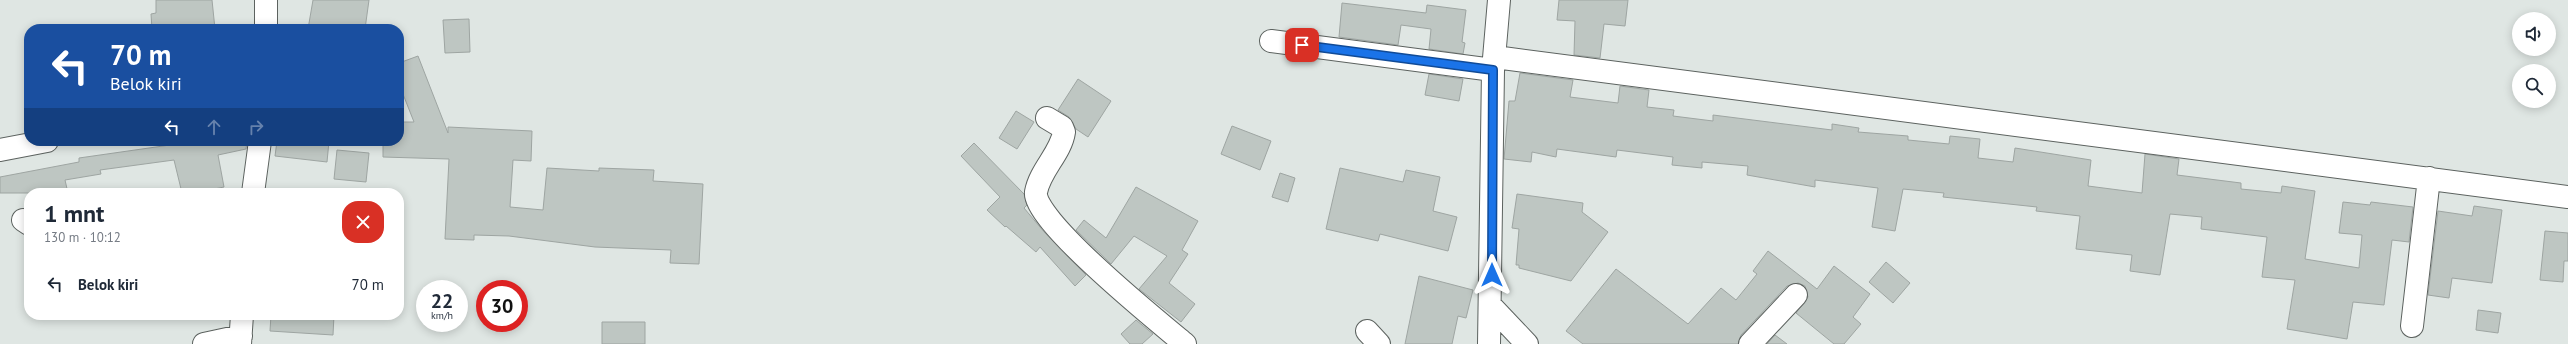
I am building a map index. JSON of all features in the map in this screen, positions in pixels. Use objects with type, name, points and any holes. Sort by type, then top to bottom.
[{"type":"street","points":[[266,0],[266,24]]},
{"type":"street","points":[[1489,344],[1491,306],[1494,64],[1499,0]]},
{"type":"street","points":[[1271,41],[1494,64],[2428,178],[2568,197]]},
{"type":"street","points":[[1047,118],[1062,127],[1064,132],[1042,173],[1036,193],[1038,201],[1064,234],[1105,278],[1185,344]]},
{"type":"street","points":[[0,150],[24,145]]},
{"type":"street","points":[[254,188],[259,146]]},
{"type":"street","points":[[2412,326],[2428,178]]},
{"type":"street","points":[[1750,344],[1796,295]]},
{"type":"street","points":[[1491,306],[1527,344]]},
{"type":"street","points":[[204,344],[241,332]]},
{"type":"building","points":[[156,0],[212,0],[214,24],[152,24],[151,14],[156,13]]},
{"type":"building","points":[[313,0],[369,0],[366,24],[309,24]]},
{"type":"building","points":[[1559,0],[1628,0],[1625,26],[1604,24],[1600,58],[1574,55],[1575,21],[1557,20]]},
{"type":"building","points":[[1342,3],[1426,13],[1427,5],[1466,10],[1462,42],[1465,43],[1463,54],[1429,49],[1431,29],[1401,25],[1398,45],[1339,37]]},
{"type":"building","points":[[469,19],[470,52],[445,53],[443,20]]},
{"type":"building","points":[[418,56],[448,133],[448,127],[532,131],[531,161],[513,160],[510,207],[543,210],[547,168],[599,171],[599,168],[654,170],[653,181],[703,184],[699,264],[670,263],[671,250],[595,247],[509,236],[474,235],[474,240],[445,239],[449,159],[383,157],[383,146],[404,146],[404,122],[414,122],[404,97],[404,61]]},
{"type":"building","points":[[1520,73],[1573,80],[1570,97],[1618,103],[1620,86],[1649,90],[1647,107],[1674,110],[1673,116],[1713,121],[1713,115],[1832,130],[1832,124],[1859,128],[1858,132],[1908,136],[1908,140],[1949,144],[1950,136],[1980,139],[1978,158],[2013,162],[2015,148],[2091,160],[2088,186],[2142,193],[2145,154],[2179,159],[2177,175],[2241,183],[2241,189],[2281,193],[2282,186],[2315,191],[2305,259],[2359,268],[2362,235],[2339,233],[2343,202],[2370,205],[2371,202],[2413,207],[2409,242],[2392,240],[2384,305],[2353,302],[2347,339],[2287,329],[2295,280],[2262,277],[2267,237],[2201,229],[2202,217],[2170,214],[2160,275],[2130,271],[2132,255],[2076,249],[2080,216],[2036,211],[2037,207],[1943,197],[1944,193],[1903,189],[1895,231],[1872,227],[1878,188],[1815,180],[1815,187],[1747,175],[1748,166],[1702,162],[1702,168],[1672,165],[1673,157],[1617,150],[1616,157],[1557,149],[1556,157],[1532,152],[1531,162],[1504,159],[1509,101],[1515,101]]},
{"type":"building","points":[[1429,74],[1463,79],[1459,101],[1425,95]]},
{"type":"building","points":[[1078,79],[1111,101],[1088,137],[1076,129],[1069,117],[1058,110]]},
{"type":"building","points":[[1016,111],[1034,122],[1017,149],[999,138]]},
{"type":"building","points":[[1232,126],[1271,141],[1260,170],[1221,154]]},
{"type":"building","points":[[974,143],[1024,194],[1027,205],[1024,208],[1045,233],[1086,275],[1075,286],[1040,247],[1036,252],[987,210],[1000,197],[961,156]]},
{"type":"building","points":[[163,146],[246,146],[246,149],[218,155],[224,187],[219,188],[181,188],[174,160],[100,170],[101,174],[65,180],[67,188],[24,188],[24,193],[0,193],[0,177],[79,162],[79,158]]},
{"type":"building","points":[[276,146],[329,146],[327,162],[275,156]]},
{"type":"building","points":[[337,150],[369,153],[366,182],[334,179]]},
{"type":"building","points":[[1340,168],[1403,182],[1406,170],[1440,177],[1433,211],[1457,217],[1448,251],[1380,234],[1378,241],[1326,229]]},
{"type":"building","points":[[1280,173],[1295,178],[1288,202],[1272,197]]},
{"type":"building","points":[[1136,187],[1198,221],[1182,250],[1188,254],[1169,283],[1195,304],[1181,322],[1139,289],[1167,256],[1134,236],[1111,264],[1076,230],[1084,220],[1106,238]]},
{"type":"building","points":[[1517,194],[1583,203],[1582,212],[1608,232],[1571,281],[1519,268],[1519,265],[1516,265],[1519,229],[1512,228]]},
{"type":"building","points":[[2474,206],[2502,210],[2492,283],[2452,278],[2449,298],[2428,295],[2438,211],[2472,216]]},
{"type":"building","points":[[2545,231],[2568,233],[2568,261],[2564,261],[2563,282],[2540,280]]},
{"type":"building","points":[[1768,251],[1817,289],[1834,266],[1870,294],[1853,317],[1861,324],[1844,344],[1834,344],[1796,313],[1808,297],[1805,286],[1798,283],[1787,286],[1741,335],[1738,344],[1583,344],[1566,331],[1616,269],[1688,324],[1721,288],[1736,300],[1757,274],[1753,271]]},
{"type":"building","points":[[1886,262],[1910,283],[1893,303],[1869,282]]},
{"type":"building","points":[[1419,276],[1473,290],[1466,318],[1458,316],[1452,344],[1405,344]]},
{"type":"building","points":[[2478,310],[2501,313],[2498,333],[2476,330]]},
{"type":"building","points":[[271,320],[334,320],[333,335],[270,331]]},
{"type":"building","points":[[1136,320],[1153,334],[1142,344],[1130,344],[1121,334]]},
{"type":"building","points":[[602,322],[645,322],[645,344],[602,344]]},
{"type":"building","points":[[1775,335],[1787,344],[1767,344]]},
{"type":"route","points":[[1302,45],[1493,70],[1492,275]]}]
